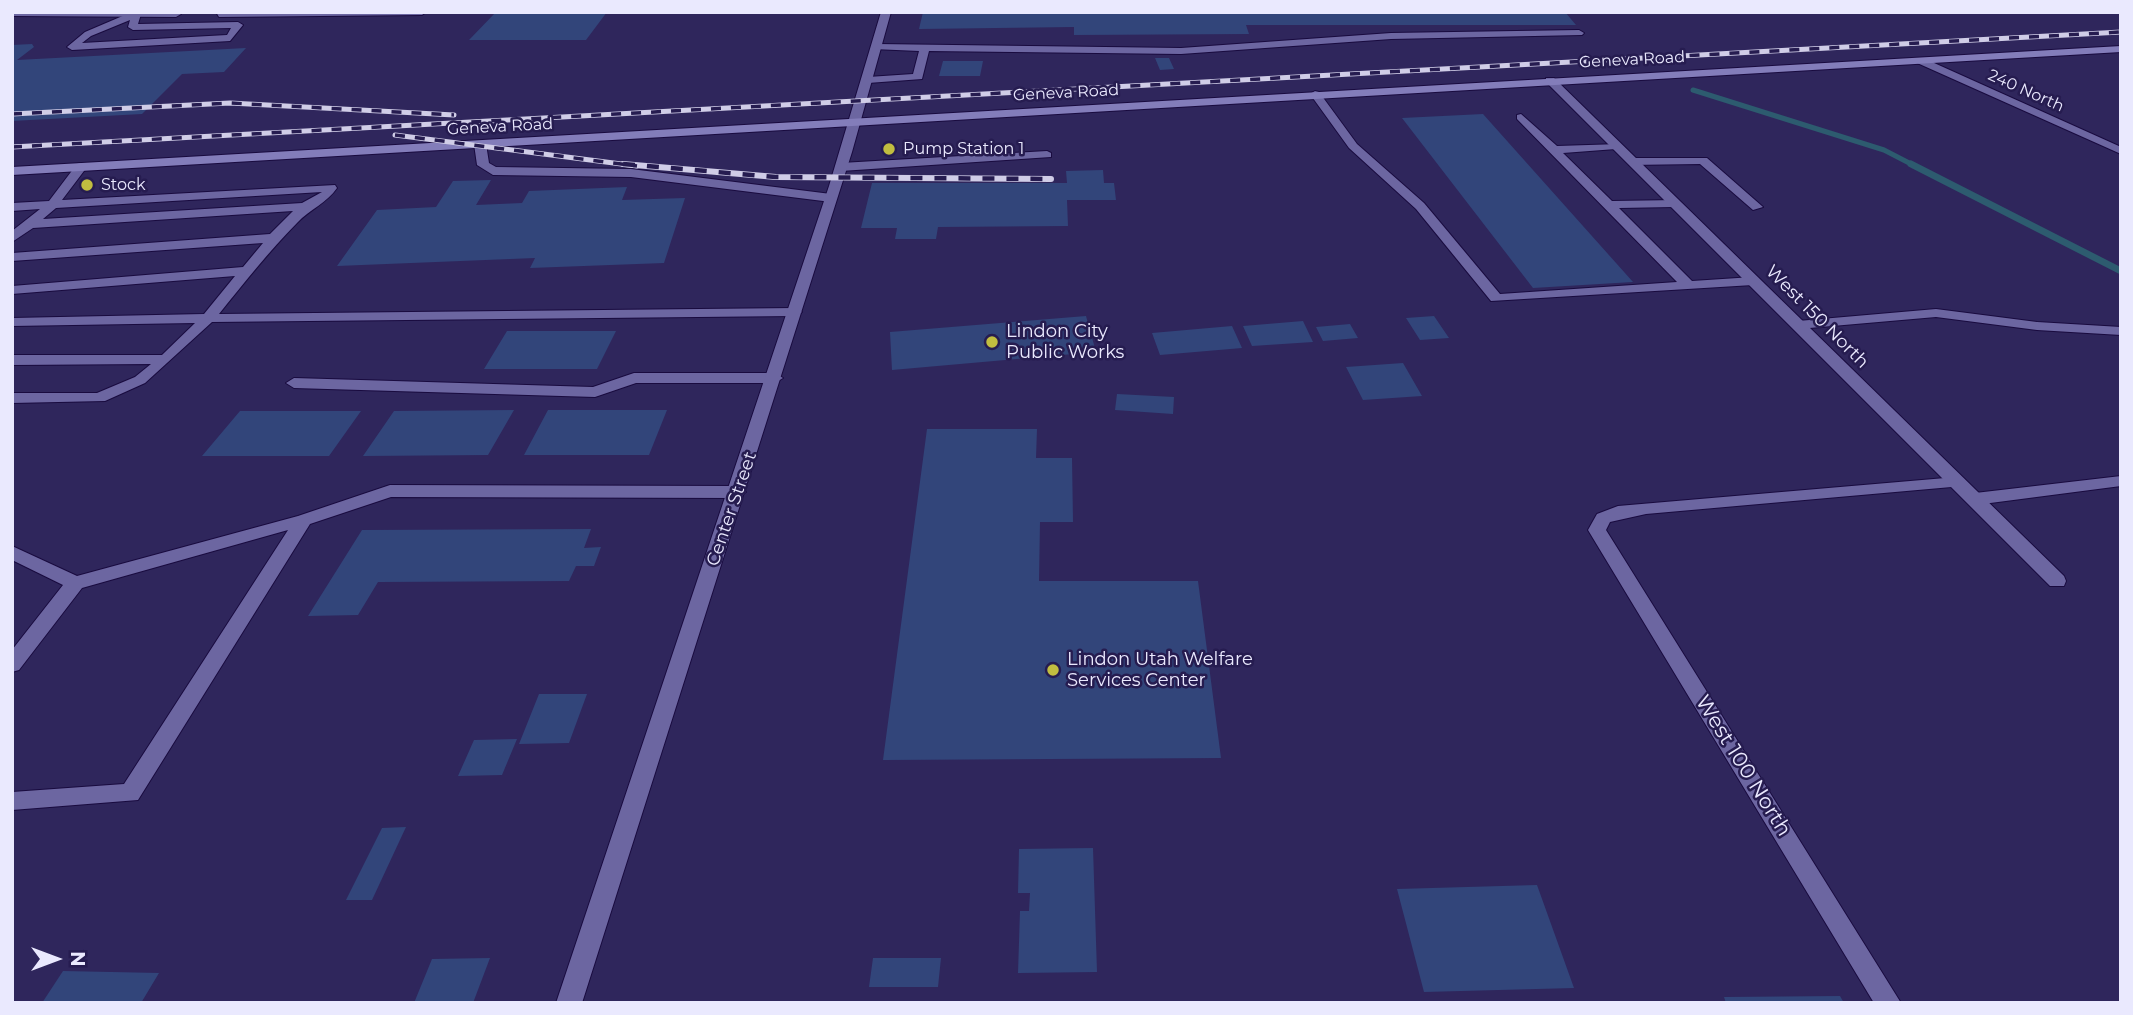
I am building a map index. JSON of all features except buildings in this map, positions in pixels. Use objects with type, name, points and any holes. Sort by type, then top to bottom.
[{"type":"main road","name":"Geneva Road","points":[[12,171],[2121,49]]},
{"type":"street","name":"Center Street","points":[[569,1003],[639,783],[775,378],[856,121],[886,12]]},
{"type":"street","points":[[12,13],[421,13]]},
{"type":"street","points":[[137,13],[133,27],[238,26],[230,37],[72,47],[88,34],[137,13]]},
{"type":"street","points":[[877,47],[1181,51],[1391,36],[1579,33]]},
{"type":"street","points":[[868,80],[918,77],[925,46]]},
{"type":"street","name":"240 North","points":[[1919,60],[2121,150]]},
{"type":"street","name":"West 150 North","points":[[1550,80],[2057,580]]},
{"type":"street","points":[[1315,94],[1353,146],[1420,206],[1496,298],[1753,281]]},
{"type":"street","points":[[1521,117],[1688,285]]},
{"type":"street","points":[[480,144],[483,165],[492,171],[632,173],[831,198]]},
{"type":"street","points":[[1553,149],[1616,146]]},
{"type":"street","points":[[841,167],[1047,155]]},
{"type":"street","points":[[1633,162],[1703,160],[1757,208]]},
{"type":"street","points":[[12,238],[53,204],[81,167]]},
{"type":"street","points":[[12,207],[331,188],[325,197],[305,206],[30,224]]},
{"type":"street","points":[[1609,205],[1674,203]]},
{"type":"street","points":[[12,398],[99,398],[140,380],[208,318],[274,238],[305,206]]},
{"type":"street","points":[[12,257],[274,238]]},
{"type":"street","points":[[12,289],[247,271]]},
{"type":"street","points":[[12,322],[795,312]]},
{"type":"street","points":[[1798,325],[1936,313],[2036,327],[2121,331]]},
{"type":"street","points":[[12,360],[166,359]]},
{"type":"street","points":[[295,383],[595,391],[634,378],[775,378]]},
{"type":"street","points":[[1975,499],[2121,481]]},
{"type":"street","name":"West 100 North","points":[[1888,1003],[1597,530],[1602,518],[1637,509],[1957,482]]},
{"type":"street","points":[[12,665],[75,583],[304,520],[390,491],[737,492]]},
{"type":"street","points":[[12,801],[130,793],[304,520]]},
{"type":"street","points":[[12,552],[75,583]]},
{"type":"waterway","points":[[1693,90],[1884,150],[1915,166]]},
{"type":"waterway","points":[[1911,164],[2121,271]]},
{"type":"railway","points":[[12,147],[2121,32]]},
{"type":"railway","points":[[12,114],[230,103],[454,115]]},
{"type":"railway","points":[[395,135],[637,166]]},
{"type":"railway","points":[[623,164],[776,177],[1051,179]]},
{"type":"place","name":"Pump Station 1","points":[[889,149]]},
{"type":"place","name":"Stock","points":[[87,185]]},
{"type":"place","name":"Lindon City Public Works","points":[[992,342]]},
{"type":"place","name":"Lindon Utah Welfare Services Center","points":[[1053,670]]}]
